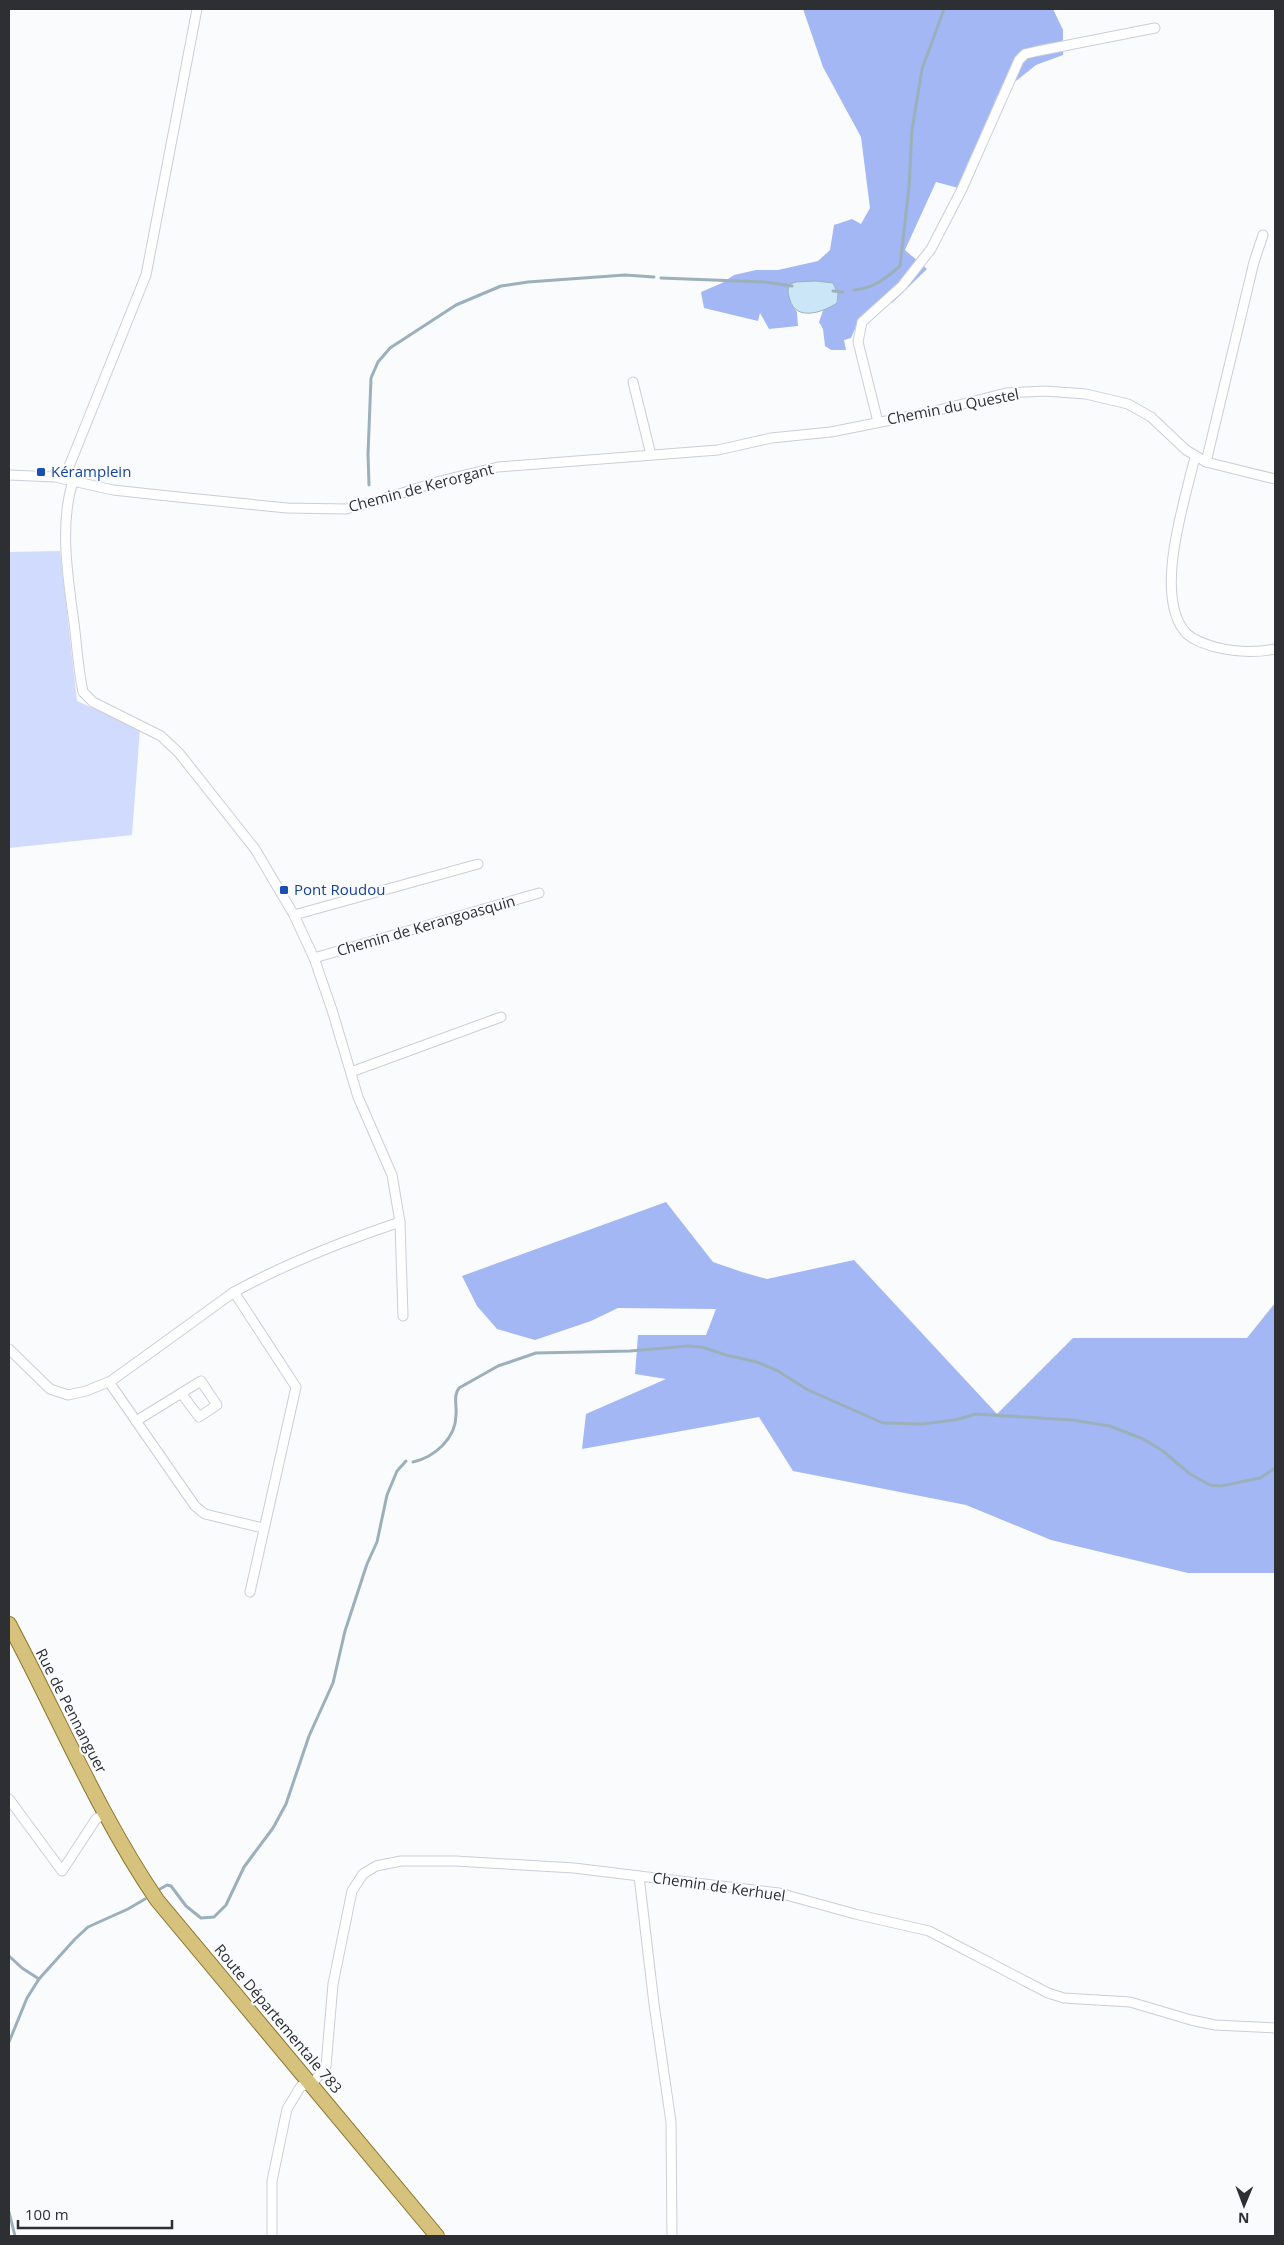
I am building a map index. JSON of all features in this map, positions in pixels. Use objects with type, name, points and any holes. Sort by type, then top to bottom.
[{"type":"main road","name":"Rue de Pennanguer","points":[[9,1624],[105,1814]]},
{"type":"main road","name":"Route Départementale 783","points":[[105,1814],[134,1866],[157,1900],[437,2236]]},
{"type":"street","points":[[64,479],[146,274],[197,9]]},
{"type":"street","points":[[878,422],[858,342],[862,322],[902,286],[930,248],[962,188],[1019,60],[1025,54],[1038,50],[1155,28]]},
{"type":"street","points":[[1206,462],[1254,262],[1263,235]]},
{"type":"street","points":[[632,382],[651,455]]},
{"type":"street","name":"Chemin du Questel","points":[[878,422],[931,412],[1006,393],[1086,394],[1111,399],[1139,409],[1196,457],[1206,462],[1275,479]]},
{"type":"street","name":"Chemin de Kerorgant","points":[[9,476],[64,479],[113,490],[159,496],[287,508],[332,509],[361,506],[440,481],[498,468],[718,450],[772,438],[807,435],[878,422]]},
{"type":"street","points":[[797,443],[807,435]]},
{"type":"street","points":[[1196,457],[1172,559],[1171,585],[1178,617],[1188,635],[1201,643],[1226,650],[1275,649]]},
{"type":"street","points":[[74,481],[68,501],[67,552],[70,592],[83,692],[93,702],[161,736],[179,753],[260,856],[294,915],[314,958],[365,1115],[392,1176],[400,1222],[402,1316]]},
{"type":"street","points":[[294,915],[478,864]]},
{"type":"street","name":"Chemin de Kerangoasquin","points":[[314,958],[539,893]]},
{"type":"street","points":[[351,1072],[500,1017]]},
{"type":"street","points":[[9,1348],[50,1389],[68,1395],[86,1391],[109,1382],[234,1292],[285,1265],[400,1222]]},
{"type":"street","points":[[234,1292],[296,1387],[250,1592]]},
{"type":"street","points":[[109,1382],[195,1506],[206,1514],[263,1528]]},
{"type":"street","points":[[136,1421],[181,1393]]},
{"type":"street","points":[[9,1799],[62,1871],[96,1819],[105,1814]]},
{"type":"street","name":"Chemin de Kerhuel","points":[[272,2236],[272,2181],[287,2109],[301,2086],[312,2084],[326,2066],[334,1984],[352,1891],[363,1874],[376,1866],[401,1861],[546,1865],[779,1893],[855,1914],[929,1931],[1048,1993],[1064,1998],[1130,2002],[1215,2025],[1275,2028]]},
{"type":"street","points":[[639,1876],[654,2004],[671,2122],[672,2236]]},
{"type":"shaded area","points":[[803,9],[1053,9],[1063,30],[1063,55],[1036,65],[997,96],[962,189],[936,182],[905,250],[927,269],[892,303],[882,302],[858,322],[851,338],[844,340],[846,350],[831,350],[825,346],[823,329],[819,322],[824,308],[837,303],[838,294],[833,283],[796,282],[791,303],[797,312],[798,326],[769,329],[760,313],[758,321],[704,308],[701,292],[722,283],[734,275],[756,270],[778,270],[818,261],[830,250],[834,225],[852,219],[861,224],[870,208],[861,137],[823,67]]},
{"type":"shaded area","points":[[815,281],[833,283],[838,294],[837,303],[817,312],[804,313],[798,311],[793,307],[789,298],[788,290],[790,284]]},
{"type":"shaded area","points":[[60,551],[77,701],[140,729],[132,835],[9,848],[9,552]]},
{"type":"shaded area","points":[[666,1202],[713,1262],[742,1272],[767,1279],[854,1260],[997,1414],[1073,1338],[1247,1338],[1275,1303],[1275,1573],[1188,1573],[1051,1540],[966,1505],[793,1471],[759,1417],[582,1449],[586,1414],[666,1379],[635,1374],[638,1335],[706,1335],[716,1309],[618,1308],[591,1321],[535,1340],[497,1329],[477,1306],[462,1276]]},
{"type":"waterway","points":[[854,290],[879,282],[900,266],[909,187],[912,130],[922,69],[944,9]]},
{"type":"waterway","points":[[369,485],[368,454],[371,378],[378,362],[390,348],[456,305],[501,286],[528,282],[625,275],[654,277]]},
{"type":"waterway","points":[[661,278],[765,282],[792,286]]},
{"type":"waterway","points":[[833,291],[843,292]]},
{"type":"waterway","points":[[413,1462],[429,1456],[448,1439],[455,1423],[456,1397],[459,1388],[498,1366],[536,1353],[630,1351],[688,1346],[702,1347],[757,1362],[778,1371],[808,1390],[883,1423],[922,1424],[955,1420],[976,1414],[1072,1420],[1110,1426],[1143,1439],[1163,1451],[1190,1474],[1210,1485],[1221,1486],[1260,1478],[1275,1468]]},
{"type":"waterway","points":[[160,1889],[167,1885],[171,1886],[186,1906],[201,1918],[214,1917],[226,1905],[244,1867],[273,1828],[286,1804],[309,1736],[333,1683],[345,1631],[367,1564],[377,1542],[387,1495],[397,1471],[406,1461]]},
{"type":"waterway","points":[[9,2042],[27,1998],[39,1979],[75,1939],[88,1927],[145,1899]]},
{"type":"waterway","points":[[9,1956],[22,1968],[39,1979]]},
{"type":"waterway","points":[[9,2212],[15,2236]]},
{"type":"place","name":"Kéramplein","points":[[41,472]]},
{"type":"place","name":"Pont Roudou","points":[[284,890]]}]
